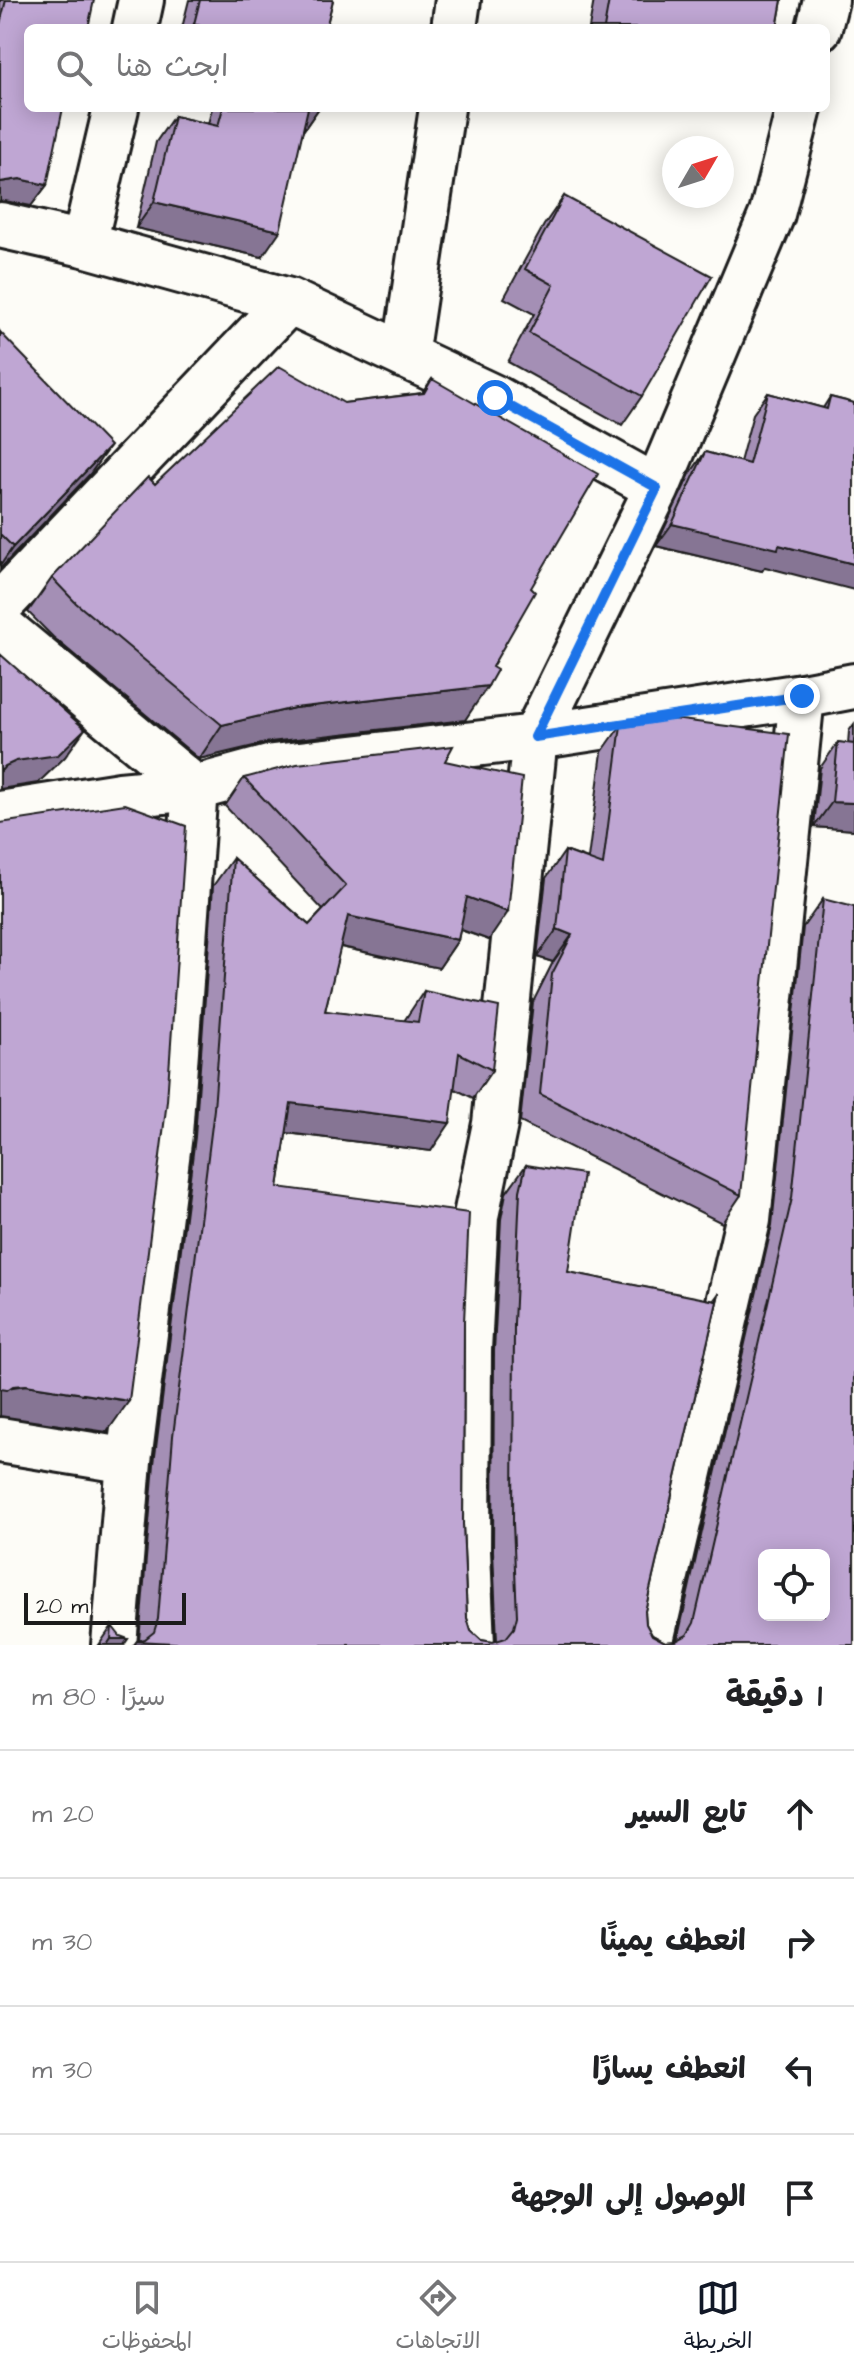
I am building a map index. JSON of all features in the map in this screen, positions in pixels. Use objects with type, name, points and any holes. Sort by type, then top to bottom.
[{"type":"street","points":[[136,24],[141,0]]},
{"type":"street","points":[[455,24],[458,0]]},
{"type":"street","points":[[820,24],[826,0]]},
{"type":"street","points":[[84,244],[115,112]]},
{"type":"street","points":[[405,356],[441,112]]},
{"type":"street","points":[[472,1645],[468,1551],[469,1350],[476,1216],[495,1124],[535,737],[657,488],[772,214],[798,112]]},
{"type":"street","points":[[0,225],[84,244],[289,301],[495,398],[657,488]]},
{"type":"street","points":[[0,605],[289,301]]},
{"type":"street","points":[[0,626],[195,788]]},
{"type":"street","points":[[0,814],[120,795],[195,788],[273,767],[535,737],[854,686]]},
{"type":"street","points":[[650,1645],[748,1220],[802,696]]},
{"type":"street","points":[[114,1645],[129,1461],[170,1134],[195,788]]},
{"type":"street","points":[[0,1440],[129,1461]]},
{"type":"building","points":[[6,0],[94,0],[89,24],[24,24],[24,112],[62,112],[47,185],[20,179],[0,182],[0,24]]},
{"type":"building","points":[[200,0],[333,0],[327,24],[194,24]]},
{"type":"building","points":[[609,0],[782,0],[778,24],[605,24]]},
{"type":"building","points":[[222,112],[307,112],[280,231],[154,202],[174,116],[218,126]]},
{"type":"building","points":[[564,196],[712,276],[642,396],[529,333],[554,285],[525,269]]},
{"type":"building","points":[[0,332],[110,446],[13,547],[0,534]]},
{"type":"building","points":[[279,366],[344,403],[424,393],[432,379],[598,474],[531,588],[535,592],[492,667],[497,670],[488,686],[294,708],[222,725],[76,603],[52,578],[148,477],[155,484]]},
{"type":"building","points":[[768,393],[827,409],[830,397],[854,403],[854,564],[779,545],[778,549],[672,524],[705,452],[749,464]]},
{"type":"building","points":[[0,654],[85,729],[58,755],[16,761],[0,772]]},
{"type":"building","points":[[666,718],[789,734],[741,1195],[540,1094],[552,974],[572,935],[557,929],[565,851],[603,865],[621,725]]},
{"type":"building","points":[[838,742],[854,744],[854,803],[832,802]]},
{"type":"building","points":[[453,746],[445,761],[522,778],[508,912],[467,897],[458,940],[348,916],[325,1011],[418,1022],[424,991],[499,1007],[492,1070],[459,1053],[450,1123],[291,1103],[278,1187],[469,1213],[464,1322],[463,1524],[467,1618],[471,1631],[481,1640],[493,1642],[506,1638],[514,1628],[517,1616],[513,1523],[514,1323],[520,1191],[526,1165],[583,1174],[568,1272],[716,1301],[719,1293],[645,1611],[646,1624],[652,1635],[665,1642],[687,1635],[694,1623],[792,1198],[823,899],[854,907],[854,1645],[211,1645],[137,1641],[154,1632],[158,1619],[173,1436],[214,1109],[233,858],[309,925],[346,886],[244,778],[297,764]]},
{"type":"building","points":[[125,804],[186,826],[167,1101],[129,1401],[26,1385],[0,1389],[0,823]]},
{"type":"building","points":[[112,1626],[120,1636],[128,1639],[111,1639]]},
{"type":"route","points":[[495,398],[657,488],[535,737],[802,696]]}]
